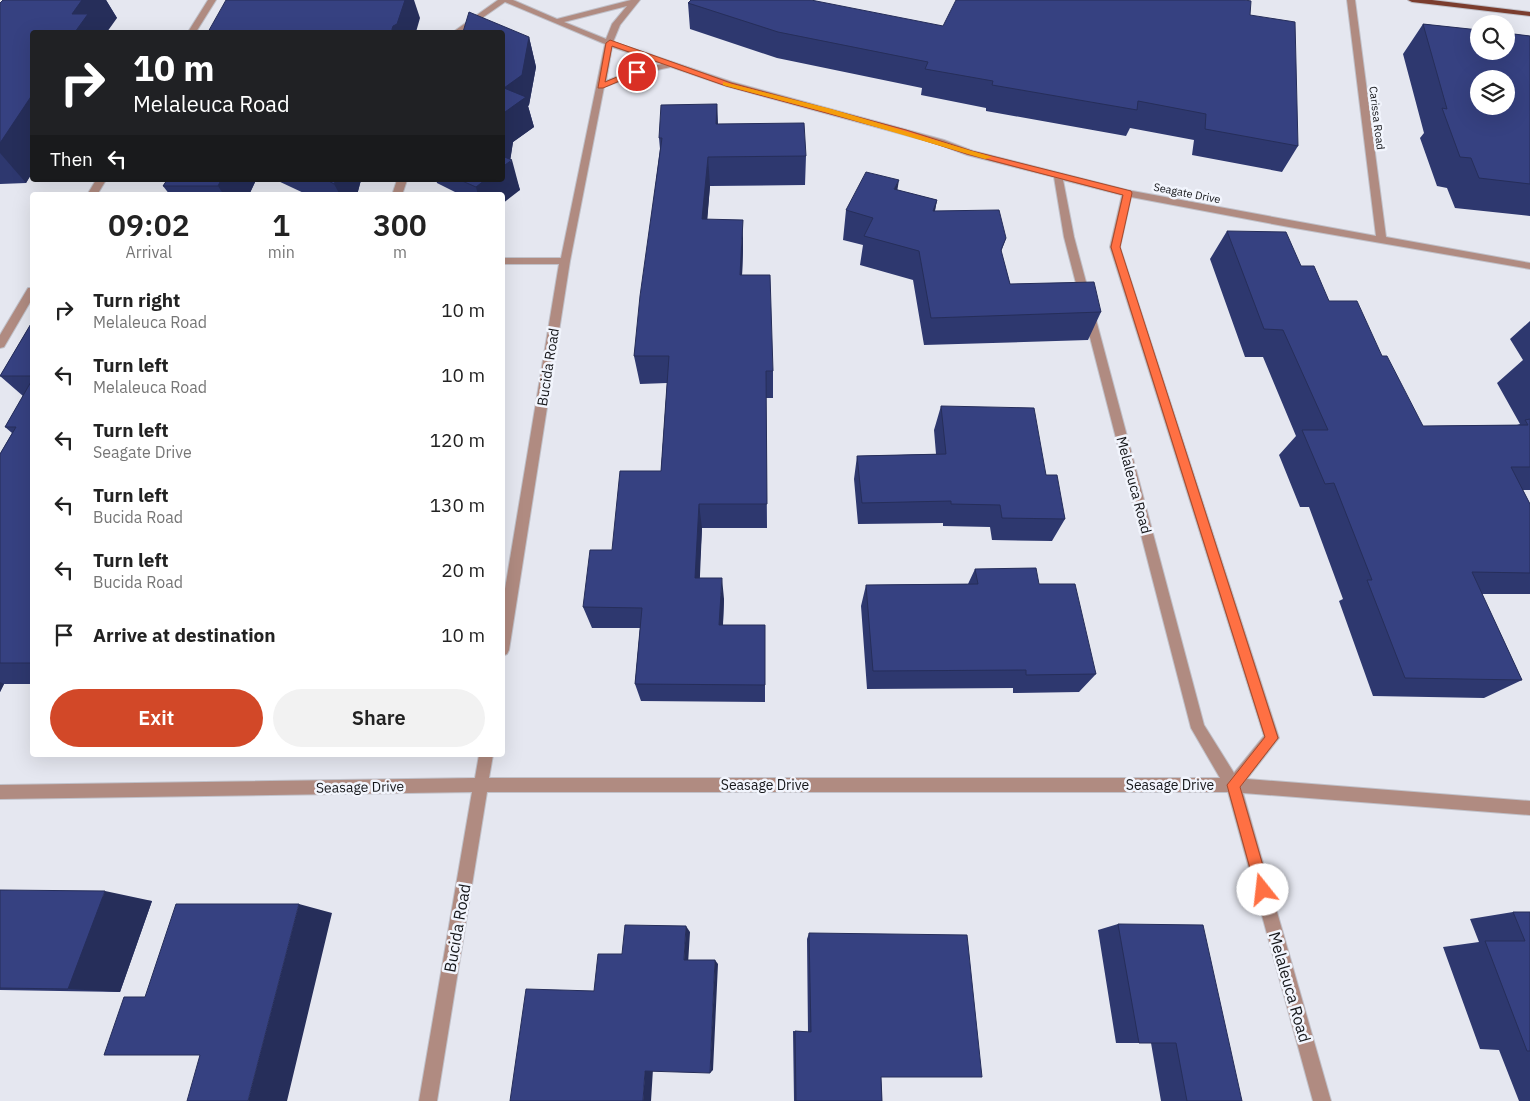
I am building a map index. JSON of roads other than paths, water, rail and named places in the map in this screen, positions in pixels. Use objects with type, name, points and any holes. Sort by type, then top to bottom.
[{"type":"main road","points":[[1412,0],[1530,14]]},
{"type":"street","points":[[193,30],[212,0]]},
{"type":"street","points":[[460,30],[504,0]]},
{"type":"street","name":"Seagate Drive","points":[[504,0],[610,43],[729,84],[941,142],[970,153],[1128,193],[1280,223],[1530,266]]},
{"type":"street","name":"Carissa Road","points":[[1351,0],[1381,240]]},
{"type":"street","name":"Bucida Road","points":[[557,21],[634,1]]},
{"type":"street","name":"Bucida Road","points":[[505,631],[564,261],[610,43],[616,24],[634,1]]},
{"type":"street","points":[[600,86],[637,72],[674,64]]},
{"type":"street","name":"Melaleuca Road","points":[[1058,175],[1069,237],[1198,728],[1233,785],[1322,1101]]},
{"type":"street","points":[[1128,193],[1115,247],[1272,738],[1233,785]]},
{"type":"street","points":[[505,261],[564,261]]},
{"type":"street","points":[[0,342],[30,294]]},
{"type":"street","name":"Bucida Road","points":[[428,1101],[486,757]]},
{"type":"street","name":"Seasage Drive","points":[[0,792],[481,785],[1233,785],[1530,808]]}]
